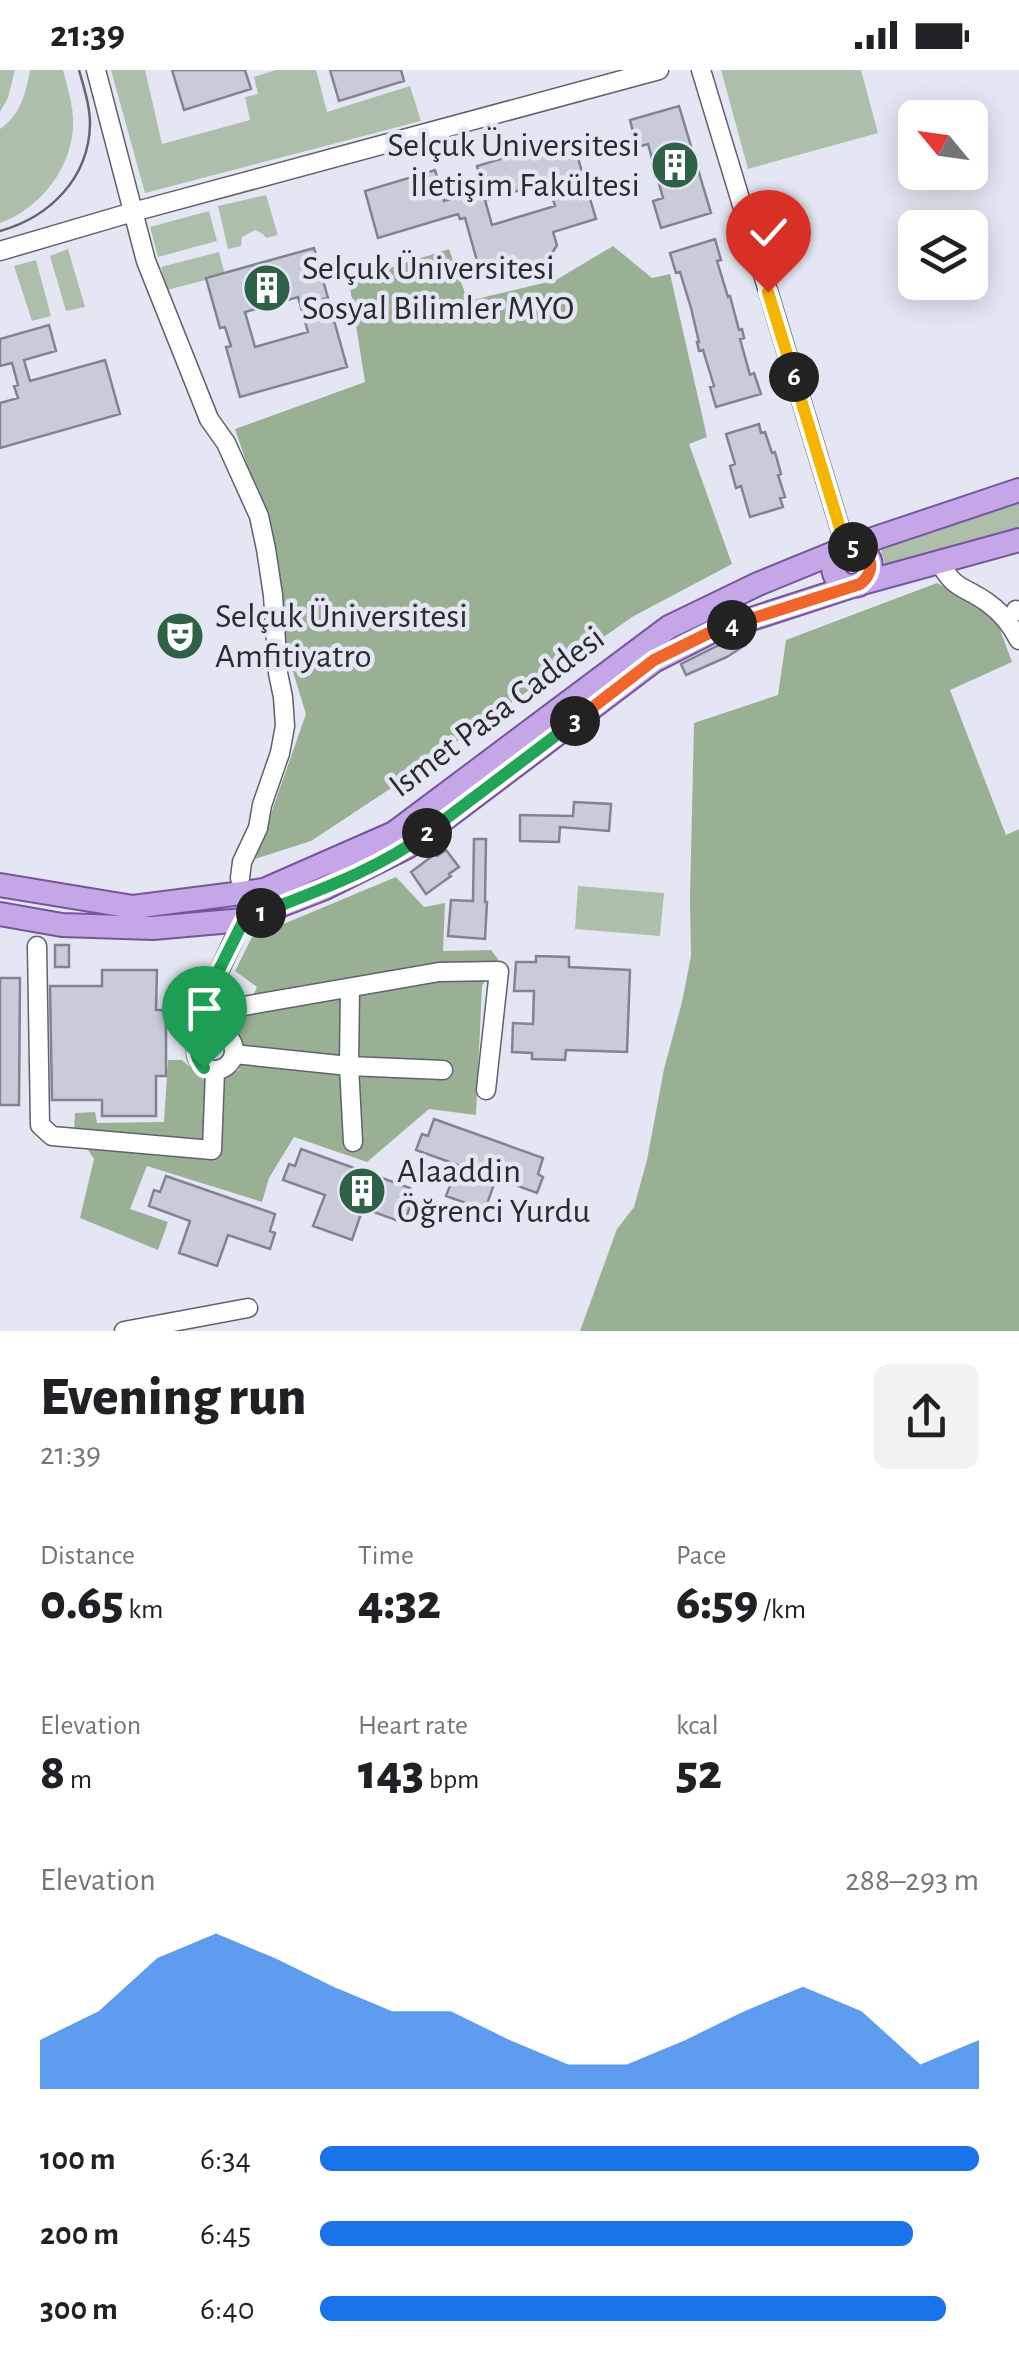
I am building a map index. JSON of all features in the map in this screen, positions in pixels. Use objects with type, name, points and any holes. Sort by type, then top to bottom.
[{"type":"main road","name":"Ismet Pasa Caddesi","points":[[0,886],[133,907],[264,890],[394,833],[669,627],[846,548],[1019,490]]},
{"type":"main road","points":[[0,914],[62,925],[153,928],[244,920],[323,889],[409,846],[654,660],[711,632],[860,584],[1019,540]]},
{"type":"main road","points":[[846,548],[833,561],[836,579],[847,585],[860,584]]},
{"type":"street","points":[[96,70],[146,261],[209,420],[226,442],[259,516],[271,580],[285,726],[276,768],[258,828],[242,862],[240,878]]},
{"type":"street","points":[[0,251],[659,70]]},
{"type":"street","points":[[702,70],[846,548]]},
{"type":"street","points":[[940,563],[950,581],[987,602],[1013,610],[1006,619],[1019,640]]},
{"type":"street","points":[[214,1032],[218,972],[244,920]]},
{"type":"street","points":[[38,946],[40,1125],[52,1136],[212,1150],[215,1071]]},
{"type":"street","points":[[215,1011],[438,972],[498,971],[486,1090]]},
{"type":"street","points":[[350,988],[353,1142]]},
{"type":"street","points":[[214,1032],[229,1038],[234,1048],[227,1067],[215,1071],[199,1063],[196,1051],[202,1038],[214,1032]]},
{"type":"street","points":[[234,1054],[349,1066],[443,1070]]},
{"type":"street","points":[[124,1331],[248,1308]]},
{"type":"green space","points":[[0,70],[15,70],[0,112]]},
{"type":"green space","points":[[30,70],[63,70],[72,111],[69,151],[42,195],[30,207],[0,223],[0,129],[21,103]]},
{"type":"green space","points":[[111,70],[145,70],[162,144],[250,120],[245,97],[258,94],[254,77],[276,70],[316,70],[327,112],[410,86],[421,121],[145,193]]},
{"type":"green space","points":[[721,70],[861,70],[878,133],[748,169]]},
{"type":"green space","points":[[266,195],[278,235],[266,238],[255,230],[242,237],[241,246],[228,249],[218,206]]},
{"type":"green space","points":[[209,211],[217,241],[158,257],[150,227]]},
{"type":"green space","points":[[613,246],[652,278],[670,274],[707,437],[689,444],[732,564],[632,617],[311,841],[255,859],[306,714],[286,649],[275,546],[235,429],[365,382],[349,281],[449,249],[468,301],[556,280]]},
{"type":"green space","points":[[68,249],[85,307],[66,311],[50,256]]},
{"type":"green space","points":[[219,252],[225,275],[167,290],[161,267]]},
{"type":"green space","points":[[36,260],[51,316],[32,321],[14,266]]},
{"type":"green space","points":[[1019,501],[1019,527],[886,568],[879,544]]},
{"type":"green space","points":[[937,583],[982,607],[998,624],[1012,662],[950,690],[1006,835],[1019,829],[1019,1331],[580,1331],[617,1229],[634,1207],[691,956],[694,723],[778,695],[786,640]]},
{"type":"green space","points":[[396,877],[424,907],[445,903],[443,951],[491,950],[498,959],[482,986],[476,1115],[429,1109],[367,1162],[294,1137],[269,1178],[262,1202],[147,1166],[130,1209],[168,1222],[158,1250],[80,1218],[94,1159],[74,1129],[75,1113],[95,1112],[97,1123],[164,1122],[168,1060],[182,1060],[203,1079],[224,1078],[239,1070],[239,1040],[223,1016],[245,1014],[257,987],[235,971],[252,937]]},
{"type":"green space","points":[[578,886],[664,893],[660,936],[575,929]]},
{"type":"building","points":[[172,70],[245,70],[251,89],[184,110]]},
{"type":"building","points":[[330,70],[401,70],[404,81],[339,101]]},
{"type":"building","name":"Selçuk Üniversitesi İletişim Fakültesi","points":[[679,106],[711,213],[661,228],[653,201],[663,198],[648,144],[637,147],[630,120]]},
{"type":"building","points":[[572,138],[596,219],[553,232],[557,245],[548,260],[495,275],[479,268],[465,218],[460,219],[458,214],[378,238],[365,191],[435,170],[444,201],[484,190],[477,166]],"holes":[[[548,182],[555,206],[492,225],[485,200]]]},
{"type":"building","points":[[715,239],[721,260],[717,261],[739,330],[742,329],[744,338],[740,339],[750,375],[754,373],[761,394],[716,407],[710,387],[714,386],[703,350],[699,351],[691,308],[670,253]]},
{"type":"building","points":[[314,248],[328,298],[323,299],[328,318],[333,317],[347,367],[240,397],[226,347],[231,346],[225,327],[220,328],[206,278]],"holes":[[[298,297],[308,332],[255,347],[245,312]]]},
{"type":"building","points":[[49,325],[56,351],[24,360],[30,381],[105,360],[120,414],[0,448],[0,403],[18,398],[14,386],[18,385],[12,363],[0,366],[0,339]]},
{"type":"building","points":[[759,424],[772,453],[775,452],[785,497],[780,498],[783,507],[750,517],[741,486],[736,488],[730,466],[735,464],[726,434]]},
{"type":"building","points":[[742,638],[745,645],[727,657],[686,675],[681,664]]},
{"type":"building","points":[[574,802],[611,804],[609,831],[560,827],[559,842],[520,841],[520,815],[573,816]]},
{"type":"building","points":[[474,839],[486,839],[485,939],[448,936],[451,900],[473,901]]},
{"type":"building","points":[[446,850],[459,867],[426,894],[411,872]]},
{"type":"building","points":[[55,945],[69,945],[69,967],[55,967]]},
{"type":"building","points":[[536,956],[569,957],[569,967],[630,970],[627,1052],[566,1050],[565,1060],[532,1059],[532,1053],[512,1052],[513,1023],[533,1024],[534,991],[514,991],[516,962],[536,962]]},
{"type":"building","points":[[102,970],[157,970],[156,1010],[166,1010],[166,1076],[156,1076],[156,1116],[102,1116],[102,1100],[52,1100],[50,986],[102,986]]},
{"type":"building","points":[[0,978],[20,978],[19,1105],[0,1105]]},
{"type":"building","name":"Alaaddin Öğrenci Yurdu","points":[[434,1119],[543,1158],[538,1174],[543,1177],[537,1193],[496,1178],[485,1210],[446,1196],[458,1165],[416,1150],[422,1134],[428,1136]]},
{"type":"building","name":"Alaaddin Öğrenci Yurdu","points":[[301,1149],[410,1188],[405,1205],[410,1207],[404,1223],[363,1208],[352,1240],[313,1226],[325,1195],[283,1180],[289,1164],[295,1166]]},
{"type":"building","points":[[166,1176],[275,1214],[270,1249],[228,1235],[217,1266],[179,1253],[190,1221],[149,1206],[154,1190],[160,1192]]},
{"type":"tram line","points":[[0,231],[50,205],[83,162],[90,124],[79,70]]},
{"type":"place","name":"Selçuk Üniversitesi İletişim Fakültesi","points":[[675,165]]},
{"type":"place","name":"Selçuk Üniversitesi Sosyal Bilimler MYO","points":[[267,288]]},
{"type":"place","name":"Selçuk Üniversitesi Amfitiyatro","points":[[180,636]]},
{"type":"place","name":"Alaaddin Öğrenci Yurdu","points":[[362,1191]]},
{"type":"route","points":[[204,1068],[196,1057],[198,1042],[214,1032],[218,972],[244,920],[323,889],[409,846],[654,660],[711,632],[860,584],[869,576],[870,563],[864,552],[846,548],[768,292]]}]
